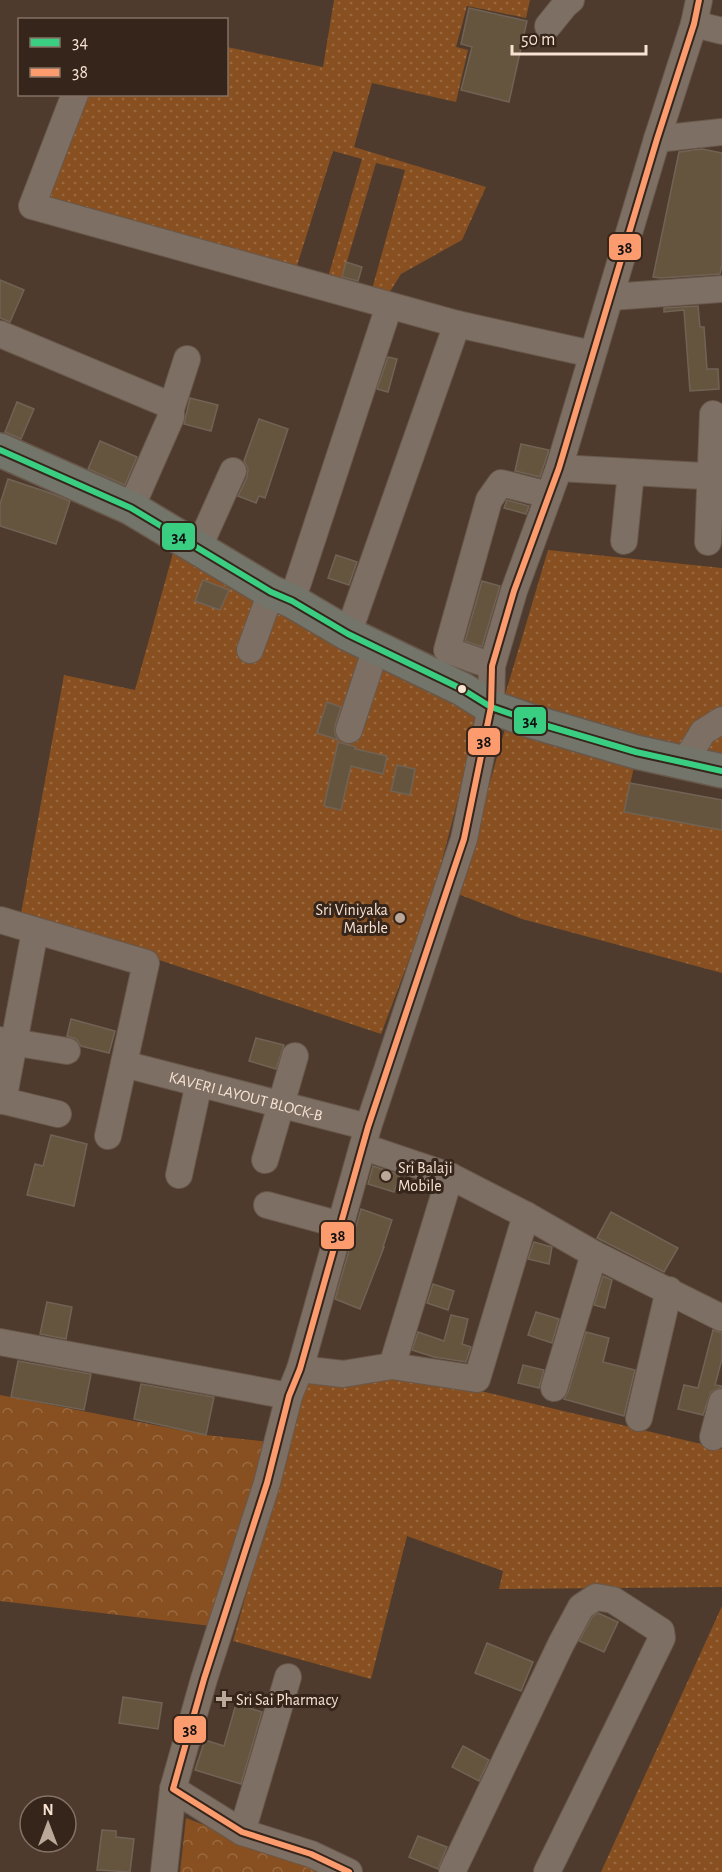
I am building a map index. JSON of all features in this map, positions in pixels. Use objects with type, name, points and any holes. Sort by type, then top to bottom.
[{"type":"main road","points":[[0,450],[131,508],[282,597],[362,641],[462,689],[491,707],[625,749],[722,771]]},
{"type":"street","points":[[548,26],[571,0]]},
{"type":"street","points":[[164,1872],[173,1789],[204,1679],[267,1483],[289,1396],[300,1369],[366,1137],[464,839],[491,707],[492,666],[514,591],[559,468],[696,12],[722,31]]},
{"type":"street","points":[[74,96],[32,206],[457,324],[592,354]]},
{"type":"street","points":[[657,139],[722,132]]},
{"type":"street","points":[[611,297],[722,289]]},
{"type":"street","points":[[250,650],[282,597],[389,306]]},
{"type":"street","points":[[349,730],[362,641],[457,324]]},
{"type":"street","points":[[0,334],[167,404],[171,409]]},
{"type":"street","points":[[131,508],[171,417],[171,409],[187,358]]},
{"type":"street","points":[[708,542],[716,476],[713,414]]},
{"type":"street","points":[[559,468],[716,476]]},
{"type":"street","points":[[198,549],[232,471]]},
{"type":"street","points":[[624,541],[631,472]]},
{"type":"street","points":[[492,666],[447,651],[489,500],[501,483],[549,495]]},
{"type":"street","points":[[684,763],[703,732],[722,720]]},
{"type":"street","points":[[0,920],[146,963],[108,1136]]},
{"type":"street","points":[[35,931],[7,1041],[2,1100],[57,1113]]},
{"type":"street","points":[[7,1041],[67,1051]]},
{"type":"street","points":[[265,1160],[295,1056]]},
{"type":"street","name":"KAVERI LAYOUT BLOCK-B","points":[[124,1064],[280,1104],[366,1137],[450,1176],[526,1215],[594,1254],[722,1318]]},
{"type":"street","points":[[179,1175],[199,1083]]},
{"type":"street","points":[[392,1366],[450,1176]]},
{"type":"street","points":[[267,1205],[341,1225]]},
{"type":"street","points":[[300,1369],[343,1374],[392,1366],[477,1379],[526,1215]]},
{"type":"street","points":[[554,1388],[594,1254]]},
{"type":"street","points":[[639,1418],[669,1290]]},
{"type":"street","points":[[0,1342],[289,1396]]},
{"type":"street","points":[[713,1437],[722,1402]]},
{"type":"street","points":[[452,1872],[581,1606],[596,1597],[613,1600],[661,1631],[662,1638],[548,1872]]},
{"type":"street","points":[[242,1832],[288,1677]]},
{"type":"street","points":[[173,1789],[242,1832],[311,1854],[349,1872]]},
{"type":"green space","points":[[334,0],[530,0],[526,18],[467,6],[456,47],[468,50],[456,102],[372,83],[354,147],[486,187],[462,240],[401,274],[386,298],[371,293],[405,170],[376,163],[340,285],[327,281],[362,159],[333,151],[295,272],[44,198],[86,96],[228,96],[228,47],[323,67]]},
{"type":"green space","points":[[548,550],[722,568],[722,758],[607,735],[505,695]]},
{"type":"green space","points":[[173,553],[480,715],[432,899],[381,1034],[21,914],[64,675],[135,690]]},
{"type":"green space","points":[[507,722],[634,767],[624,811],[722,830],[722,973],[522,919],[458,894]]},
{"type":"green space","points":[[397,1371],[722,1449],[722,1587],[499,1589],[503,1571],[407,1536],[371,1679],[233,1641],[305,1383]]},
{"type":"green space","points":[[0,1395],[206,1435],[269,1442],[211,1626],[0,1601]]},
{"type":"green space","points":[[722,1606],[722,1872],[601,1872]]},
{"type":"green space","points":[[186,1818],[327,1872],[180,1872]]},
{"type":"building","points":[[469,8],[527,21],[509,102],[461,90],[472,47],[461,44]]},
{"type":"building","points":[[702,149],[722,153],[722,265],[720,274],[653,277],[679,152]]},
{"type":"building","points":[[346,262],[362,267],[358,281],[342,277]]},
{"type":"building","points":[[0,280],[24,290],[10,322],[0,318]]},
{"type":"building","points":[[698,306],[700,327],[704,327],[707,369],[718,369],[719,389],[690,391],[684,310],[664,312],[664,308]]},
{"type":"building","points":[[388,357],[397,359],[388,392],[377,389]]},
{"type":"building","points":[[190,398],[218,405],[211,431],[184,424]]},
{"type":"building","points":[[17,402],[34,409],[21,439],[5,432]]},
{"type":"building","points":[[259,419],[288,429],[265,498],[259,496],[256,503],[238,496],[247,477],[248,469],[244,461]]},
{"type":"building","points":[[100,441],[137,457],[125,485],[88,469]]},
{"type":"building","points":[[521,444],[549,450],[540,477],[515,471]]},
{"type":"building","points":[[8,479],[70,501],[56,544],[0,526],[0,504]]},
{"type":"building","points":[[507,500],[529,506],[526,514],[504,508]]},
{"type":"building","points":[[336,555],[357,562],[349,585],[328,578]]},
{"type":"building","points":[[203,580],[229,590],[220,610],[195,601]]},
{"type":"building","points":[[482,581],[500,586],[482,647],[465,641]]},
{"type":"building","points":[[327,702],[341,707],[335,726],[338,740],[317,733]]},
{"type":"building","points":[[338,742],[356,747],[355,749],[387,756],[383,774],[351,766],[341,810],[324,806]]},
{"type":"building","points":[[397,765],[415,769],[410,795],[391,791]]},
{"type":"building","points":[[630,783],[722,800],[722,830],[624,812]]},
{"type":"building","points":[[71,1019],[115,1031],[109,1053],[81,1046],[76,1039],[67,1036]]},
{"type":"building","points":[[256,1038],[284,1045],[276,1069],[249,1061]]},
{"type":"building","points":[[51,1135],[87,1144],[74,1206],[27,1195],[35,1164],[43,1166]]},
{"type":"building","points":[[373,1166],[400,1175],[394,1192],[368,1184]]},
{"type":"building","points":[[361,1209],[392,1220],[360,1309],[335,1299]]},
{"type":"building","points":[[611,1212],[678,1248],[664,1272],[597,1238]]},
{"type":"building","points":[[534,1242],[552,1247],[549,1264],[528,1259]]},
{"type":"building","points":[[603,1276],[612,1280],[605,1308],[594,1305]]},
{"type":"building","points":[[433,1284],[454,1291],[448,1310],[427,1303]]},
{"type":"building","points":[[47,1302],[72,1307],[66,1339],[40,1334]]},
{"type":"building","points":[[536,1312],[559,1319],[552,1343],[528,1335]]},
{"type":"building","points":[[451,1315],[468,1319],[462,1344],[471,1347],[466,1362],[434,1357],[412,1350],[418,1332],[444,1341]]},
{"type":"building","points":[[713,1330],[722,1333],[722,1359],[715,1385],[722,1387],[711,1392],[703,1415],[678,1409],[684,1385],[698,1388]]},
{"type":"building","points":[[586,1332],[609,1338],[603,1362],[635,1370],[624,1416],[564,1399]]},
{"type":"building","points":[[18,1361],[91,1374],[84,1410],[11,1397]]},
{"type":"building","points":[[523,1365],[544,1370],[539,1388],[518,1383]]},
{"type":"building","points":[[141,1384],[214,1397],[206,1435],[134,1419]]},
{"type":"building","points":[[598,1613],[618,1622],[604,1652],[579,1641],[592,1617]]},
{"type":"building","points":[[487,1643],[533,1662],[521,1691],[475,1673]]},
{"type":"building","points":[[123,1697],[162,1703],[158,1729],[119,1723]]},
{"type":"building","points":[[236,1704],[262,1712],[241,1784],[195,1770],[205,1740],[224,1746]]},
{"type":"building","points":[[463,1746],[489,1760],[479,1781],[452,1767]]},
{"type":"building","points":[[102,1830],[116,1831],[116,1837],[134,1839],[130,1872],[97,1870]]},
{"type":"building","points":[[418,1836],[447,1847],[438,1869],[409,1857]]},
{"type":"transit line","name":"38","points":[[349,1872],[311,1854],[242,1832],[173,1789],[204,1679],[267,1483],[289,1396],[300,1369],[368,1127],[464,839],[491,707],[492,666],[514,591],[559,468],[657,139],[694,24],[699,0]]},
{"type":"transit line","name":"34","points":[[0,450],[131,508],[271,592],[292,601],[348,634],[462,689],[491,707],[636,752],[722,771]]},
{"type":"place","name":"Sri Viniyaka Marble","points":[[400,918]]},
{"type":"place","name":"Sri Balaji Mobile","points":[[386,1176]]},
{"type":"place","name":"Sri Sai Pharmacy","points":[[224,1699]]}]
